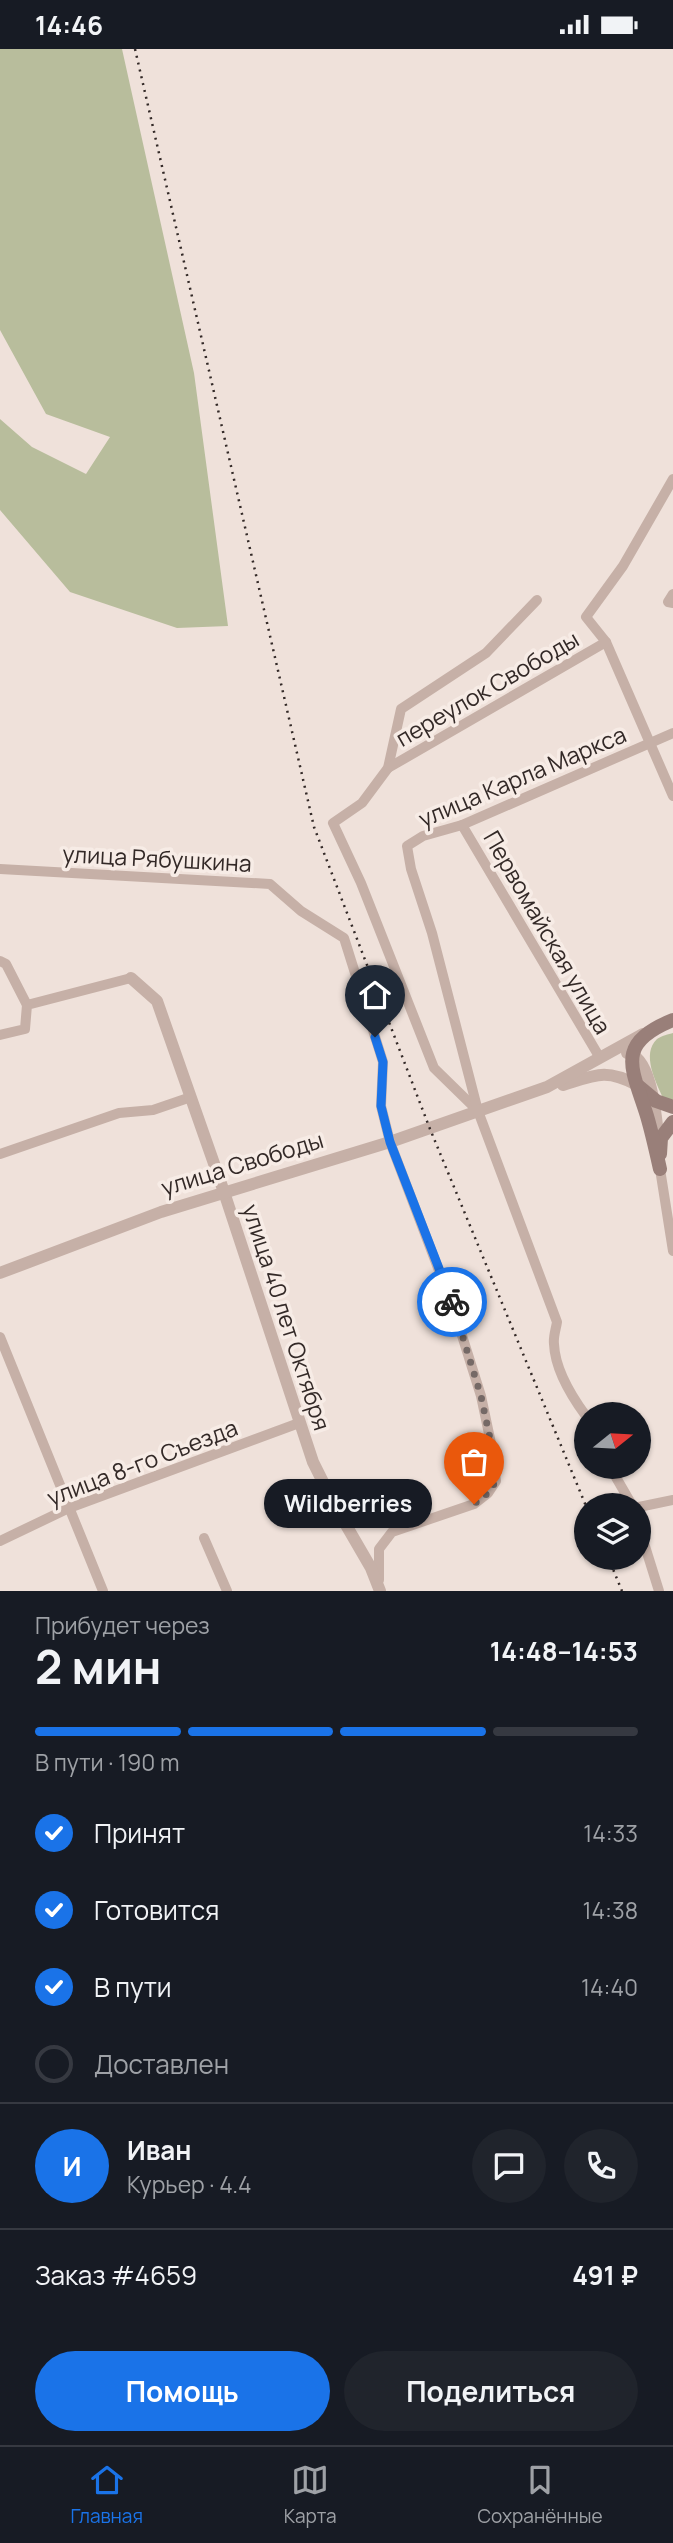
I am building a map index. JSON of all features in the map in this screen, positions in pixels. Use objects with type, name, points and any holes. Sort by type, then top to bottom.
[{"type":"main road","name":"улица Свободы","points":[[652,1028],[673,1020]]},
{"type":"main road","points":[[652,1028],[632,1054],[631,1070],[648,1119],[660,1169]]},
{"type":"main road","name":"улица Свободы","points":[[637,1085],[653,1099],[673,1107]]},
{"type":"main road","points":[[660,1169],[661,1138],[673,1122]]},
{"type":"street","points":[[606,642],[586,617],[623,566],[673,479]]},
{"type":"street","points":[[673,594],[668,602],[673,603]]},
{"type":"street","points":[[537,600],[486,653],[401,709],[388,768],[362,803],[333,823],[361,883],[434,1068],[478,1111],[557,1322],[554,1345],[560,1367],[576,1402]]},
{"type":"street","name":"переулок Свободы","points":[[388,768],[606,642],[673,796]]},
{"type":"street","name":"улица Карла Маркса","points":[[478,1111],[407,846],[422,837],[463,825],[673,733]]},
{"type":"street","name":"Первомайская улица","points":[[463,825],[600,1058]]},
{"type":"street","name":"улица Рябушкина","points":[[0,869],[270,884],[301,911],[344,938],[383,1062],[381,1106],[390,1142],[450,1298],[481,1396],[496,1481],[488,1493],[474,1504],[392,1532],[379,1549]]},
{"type":"street","points":[[0,961],[6,964],[27,1005],[26,1029],[0,1035]]},
{"type":"street","points":[[27,1005],[131,978]]},
{"type":"street","name":"улица 40 лет Октября","points":[[131,978],[157,1001],[224,1192],[313,1462],[371,1568],[380,1591]]},
{"type":"street","name":"улица Свободы","points":[[0,1273],[161,1212],[390,1142],[547,1087],[614,1052],[652,1028]]},
{"type":"street","points":[[614,1052],[632,1054],[641,1062],[653,1099],[660,1150]]},
{"type":"street","name":"улица Свободы","points":[[499,1103],[601,1073],[615,1074],[637,1085]]},
{"type":"street","points":[[0,1154],[119,1113],[153,1110],[191,1097]]},
{"type":"street","points":[[660,1169],[673,1251]]},
{"type":"street","points":[[0,1336],[103,1591]]},
{"type":"street","name":"улица 8-го Съезда","points":[[0,1541],[69,1508],[299,1423]]},
{"type":"street","points":[[651,1505],[673,1500]]},
{"type":"street","points":[[204,1538],[227,1591]]},
{"type":"street","points":[[355,1540],[368,1548],[379,1549],[377,1566],[380,1591]]},
{"type":"street","points":[[651,1566],[659,1591]]},
{"type":"green space","points":[[0,49],[122,49],[194,373],[228,626],[177,628],[70,592],[0,510],[0,419],[32,447],[86,474],[110,437],[46,414],[0,330]]},
{"type":"green space","points":[[673,1033],[673,1100],[663,1098],[654,1076],[650,1052],[657,1039]]},
{"type":"railway","points":[[135,49],[314,827],[430,1129],[581,1493]]},
{"type":"railway","points":[[613,1570],[622,1591]]},
{"type":"way so far","points":[[452,1302],[481,1396],[496,1481],[488,1493],[474,1504]]},
{"type":"place","name":"Wildberries","points":[[474,1504]]},
{"type":"route","points":[[375,1037],[383,1062],[381,1106],[390,1142],[452,1302]]}]
